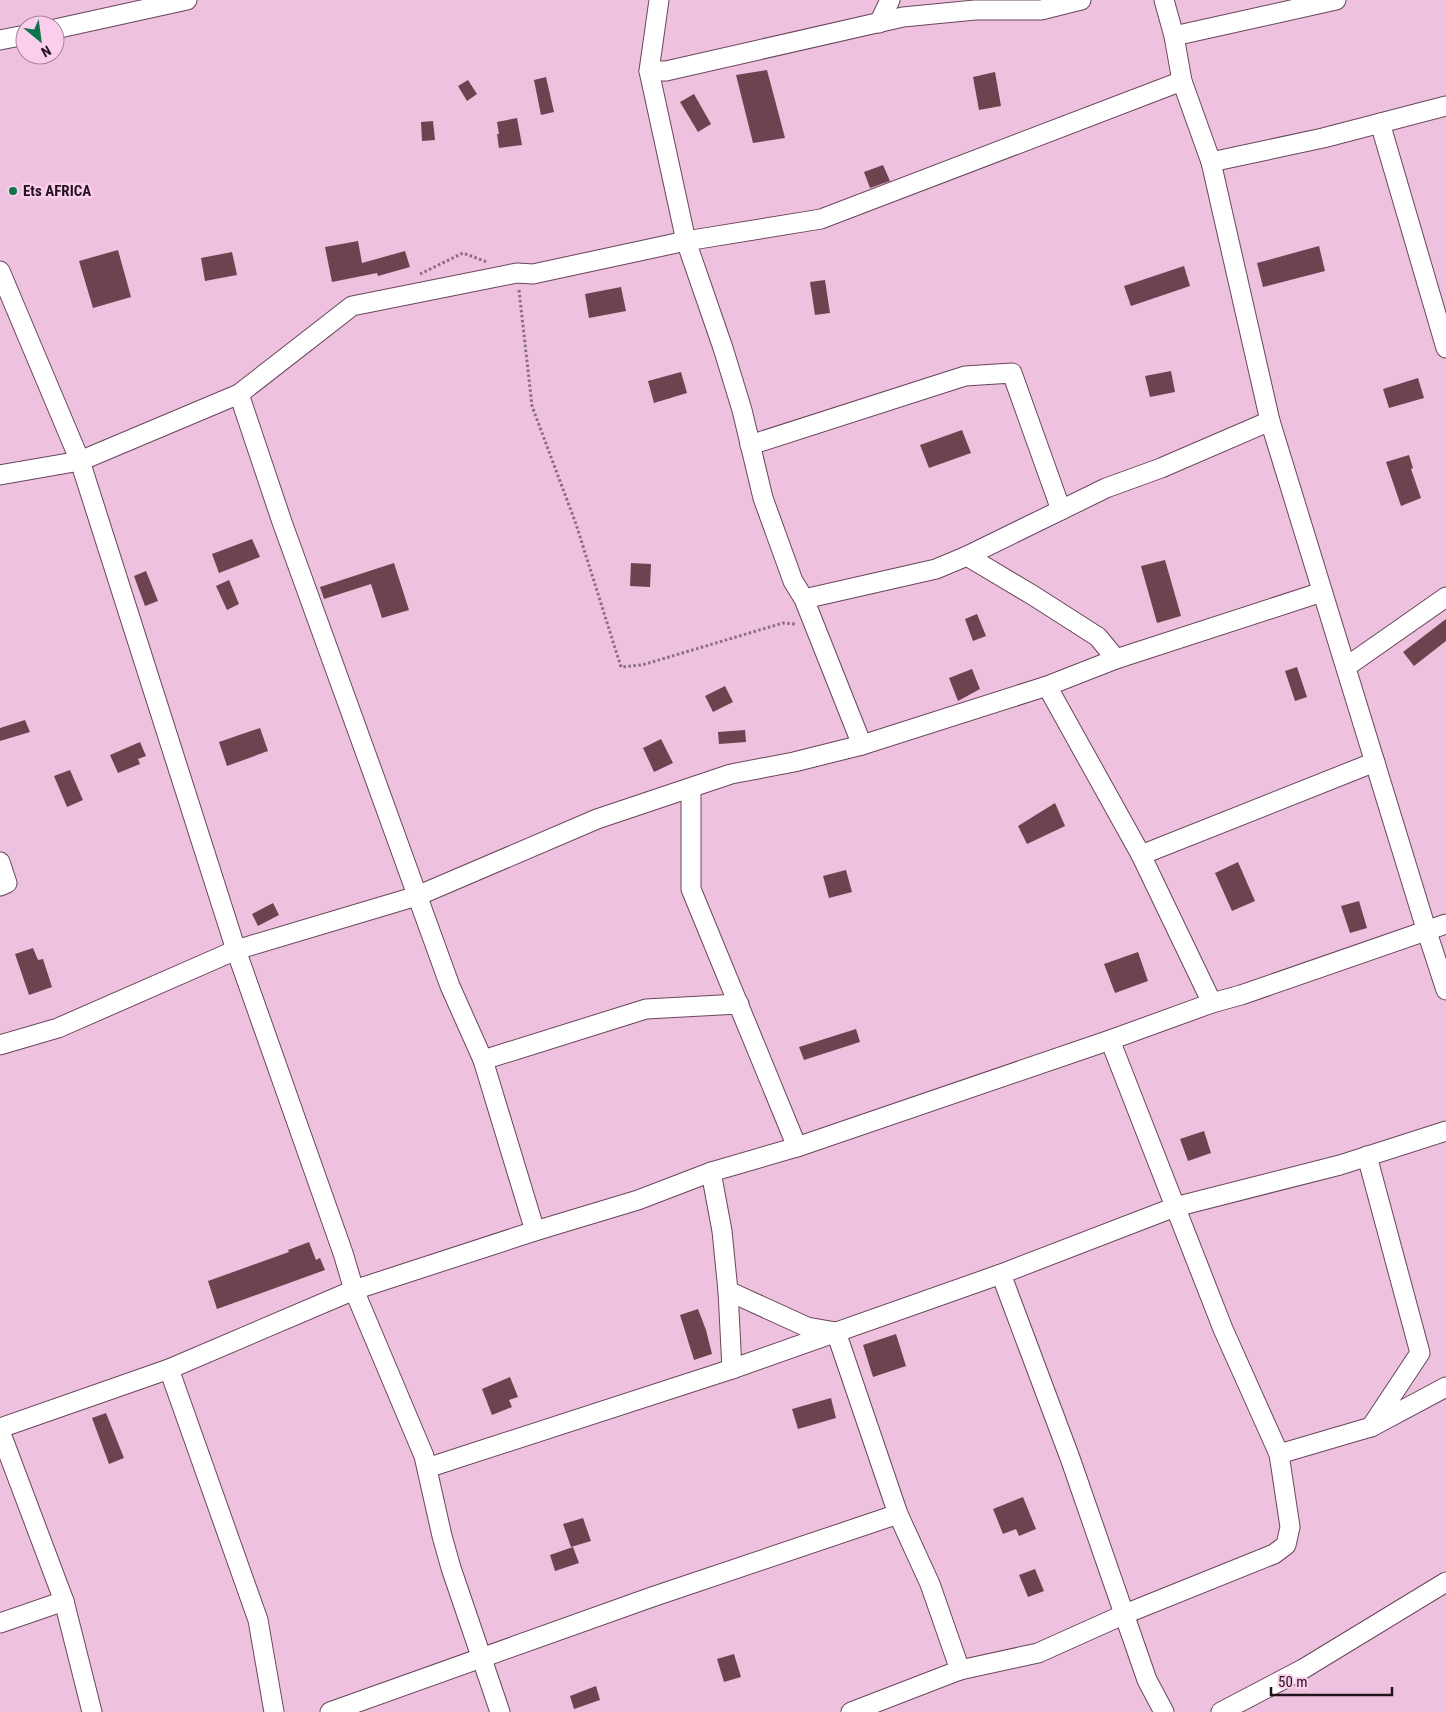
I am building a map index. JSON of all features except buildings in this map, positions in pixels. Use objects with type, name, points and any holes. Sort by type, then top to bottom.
[{"type":"street","points":[[660,0],[649,71],[686,241],[724,348],[763,498],[793,581],[804,598],[862,745]]},
{"type":"street","points":[[879,22],[890,0]]},
{"type":"street","points":[[649,71],[666,71],[879,22],[973,5],[1041,10],[1081,0]]},
{"type":"street","points":[[1164,0],[1174,36],[1182,81],[1211,162],[1270,421],[1426,932],[1446,990]]},
{"type":"street","points":[[1174,36],[1336,0]]},
{"type":"street","points":[[65,27],[183,1]]},
{"type":"street","points":[[0,40],[15,37]]},
{"type":"street","points":[[0,476],[80,461],[239,394],[352,306],[516,273],[533,274],[686,241],[821,219],[1182,81]]},
{"type":"street","points":[[1211,162],[1323,138],[1446,106]]},
{"type":"street","points":[[1380,123],[1446,348]]},
{"type":"street","points":[[0,271],[80,461],[236,950],[343,1253],[354,1290],[427,1468],[442,1536],[500,1712]]},
{"type":"street","points":[[750,445],[965,376],[1012,373],[1061,510]]},
{"type":"street","points":[[239,394],[282,522],[417,896],[450,986],[483,1060],[535,1231]]},
{"type":"street","points":[[804,598],[936,569],[967,556],[1106,488],[1161,468],[1270,421]]},
{"type":"street","points":[[967,556],[1098,637],[1116,659]]},
{"type":"street","points":[[0,1045],[58,1028],[236,950],[417,896],[597,819],[732,774],[794,762],[862,745],[1047,686],[1116,659],[1322,592]]},
{"type":"street","points":[[1346,667],[1446,597]]},
{"type":"street","points":[[1047,686],[1141,855],[1212,1003]]},
{"type":"street","points":[[1141,855],[1375,762]]},
{"type":"street","points":[[691,788],[691,889],[797,1147]]},
{"type":"street","points":[[0,862],[8,883],[0,886]]},
{"type":"street","points":[[92,1712],[64,1601],[0,1429],[169,1369],[354,1290],[535,1231],[638,1200],[711,1172],[797,1147],[1446,924]]},
{"type":"street","points":[[483,1060],[646,1009],[739,1004]]},
{"type":"street","points":[[851,1712],[960,1670],[1038,1652],[1125,1614],[1274,1554],[1286,1545],[1290,1527],[1278,1454],[1223,1329],[1110,1040]]},
{"type":"street","points":[[427,1468],[836,1332],[1001,1274],[1175,1207],[1340,1165],[1446,1131]]},
{"type":"street","points":[[1367,1156],[1420,1353],[1371,1427]]},
{"type":"street","points":[[711,1172],[722,1231],[728,1291],[732,1368]]},
{"type":"street","points":[[1001,1274],[1070,1458],[1147,1680],[1164,1712]]},
{"type":"street","points":[[728,1291],[807,1327],[836,1332]]},
{"type":"street","points":[[836,1332],[898,1514],[930,1584],[960,1670]]},
{"type":"street","points":[[169,1369],[258,1620],[274,1712]]},
{"type":"street","points":[[1278,1454],[1371,1427],[1446,1387]]},
{"type":"street","points":[[330,1712],[652,1597],[898,1514]]},
{"type":"street","points":[[1221,1712],[1303,1669],[1446,1582]]},
{"type":"street","points":[[0,1623],[64,1601]]},
{"type":"path","points":[[412,277],[463,253],[490,263]]},
{"type":"path","points":[[516,273],[532,406],[576,524],[621,666],[642,665],[783,622],[814,626]]},
{"type":"place","name":"Ets AFRICA","points":[[13,191]]}]
